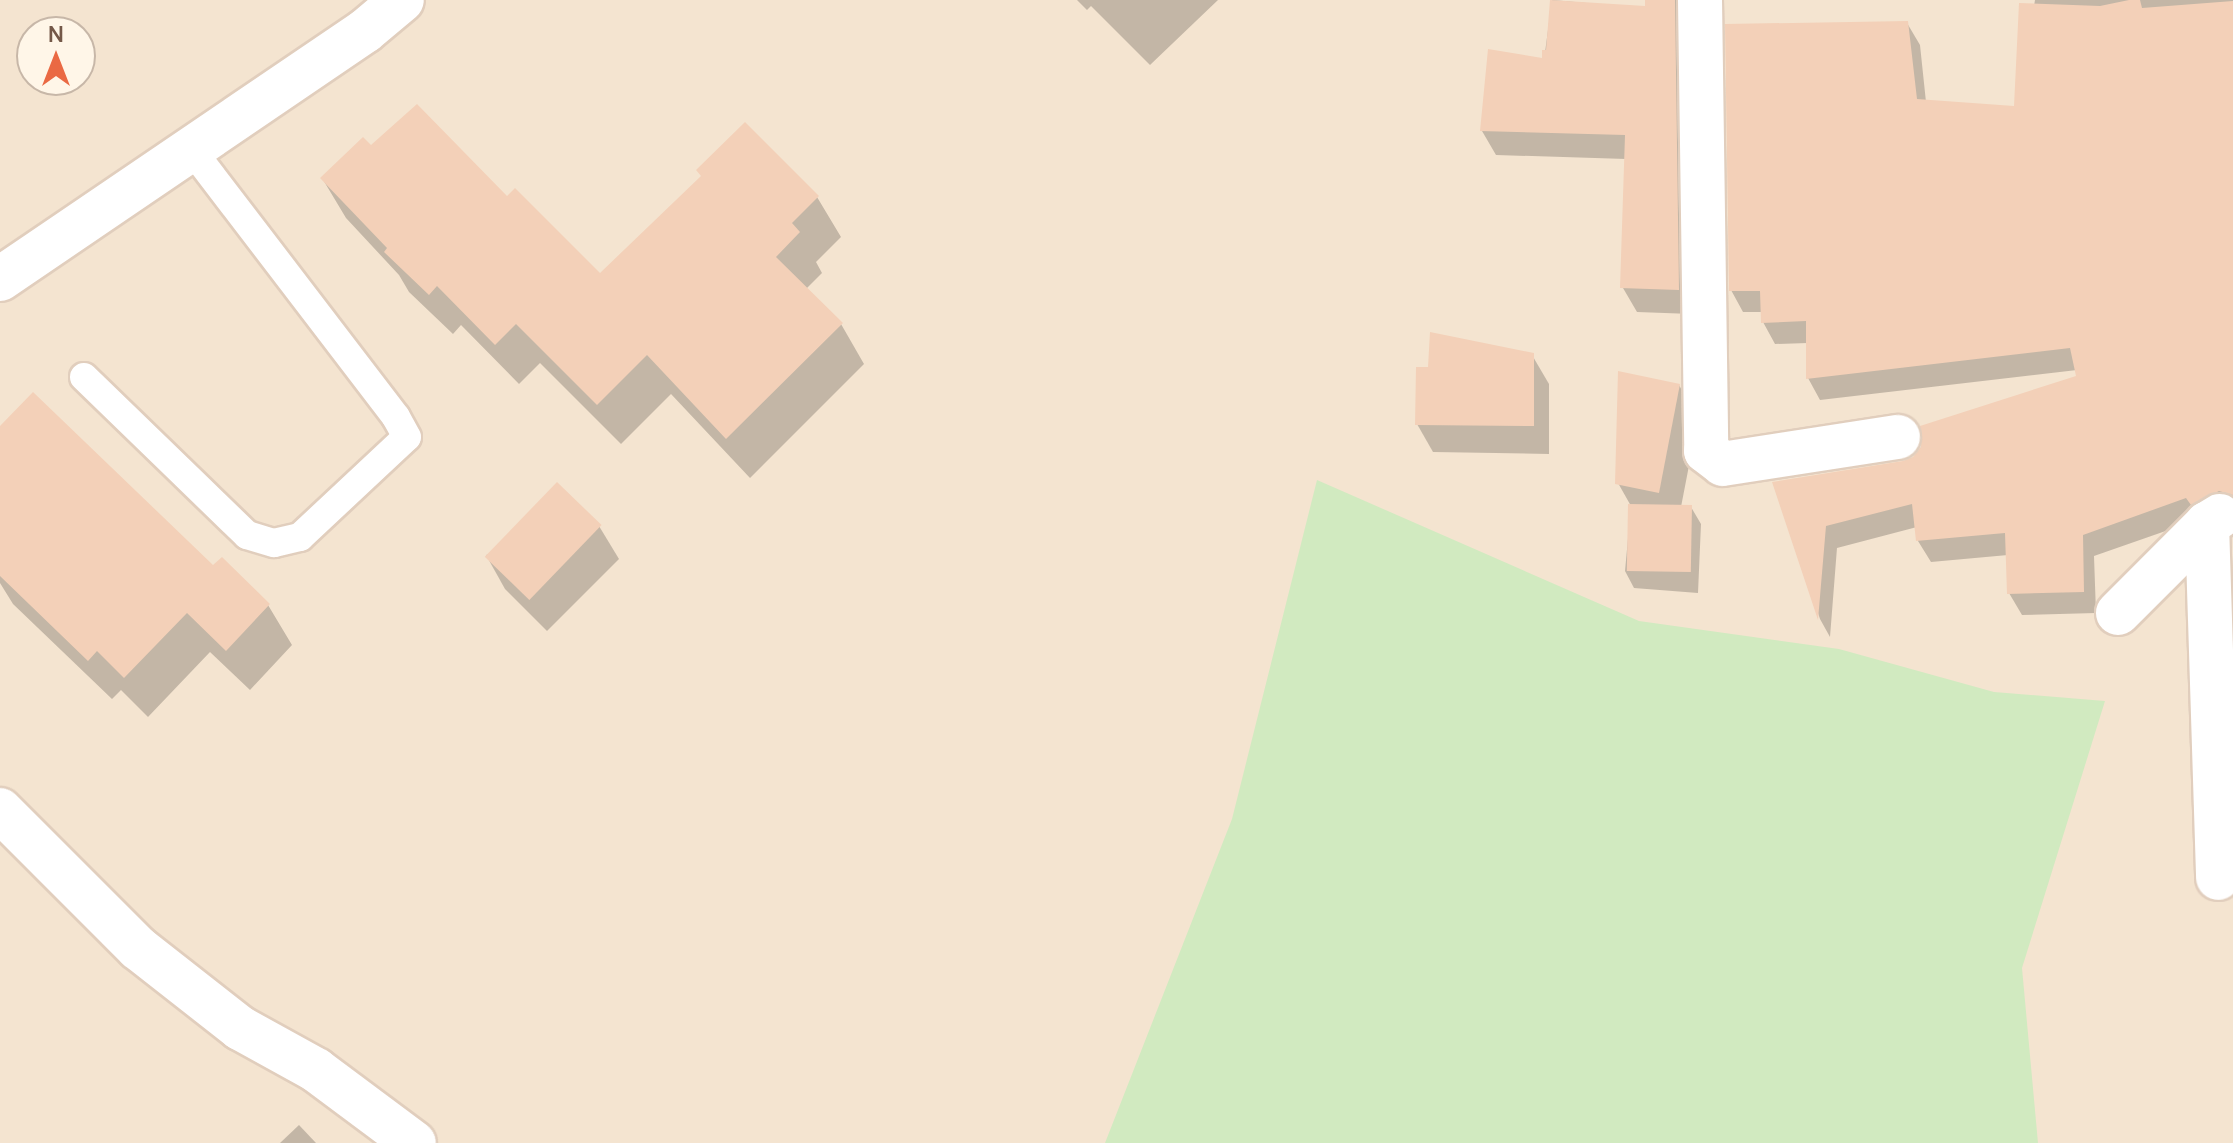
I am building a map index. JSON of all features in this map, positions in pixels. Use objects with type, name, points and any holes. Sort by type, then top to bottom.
[{"type":"street","points":[[0,279],[365,31],[402,0]]},
{"type":"street","points":[[1700,0],[1706,451],[1723,464],[1898,437]]},
{"type":"street","points":[[2118,613],[2220,516]]},
{"type":"street","points":[[2218,878],[2220,516]]},
{"type":"street","points":[[0,810],[138,948],[240,1028],[316,1070],[414,1143]]},
{"type":"lane","points":[[84,377],[247,535],[274,543],[300,537],[407,437],[396,417],[191,149]]},
{"type":"shaded area","points":[[0,0],[2233,0],[2233,1143],[0,1143]]},
{"type":"green space","points":[[1317,480],[1639,621],[1839,649],[1994,692],[2105,701],[2022,968],[2038,1143],[1105,1143],[1232,819]]},
{"type":"building","points":[[1550,0],[1645,6],[1645,0],[1675,0],[1679,290],[1620,288],[1625,135],[1480,131],[1488,49],[1542,58],[1542,50],[1546,50]]},
{"type":"building","points":[[2140,0],[2142,8],[2233,1],[2233,495],[2219,491],[2191,505],[2186,498],[2083,535],[2084,592],[2007,594],[2005,533],[1916,541],[1912,504],[1826,526],[1818,620],[1772,482],[1903,461],[1913,457],[1921,447],[1920,426],[2076,376],[2070,348],[1806,379],[1806,321],[1761,323],[1760,291],[1729,291],[1725,24],[1908,21],[1917,99],[2014,106],[2019,3],[2100,6]]},
{"type":"building","points":[[417,104],[507,196],[515,188],[600,273],[701,176],[696,170],[745,122],[819,196],[792,223],[800,232],[776,257],[843,323],[726,439],[647,355],[597,405],[516,324],[495,345],[437,286],[429,295],[384,252],[387,248],[320,178],[363,137],[371,145]]},
{"type":"building","points":[[1430,332],[1534,353],[1534,426],[1415,425],[1416,367],[1428,367]]},
{"type":"building","points":[[1618,371],[1680,384],[1659,493],[1615,484]]},
{"type":"building","points":[[33,392],[213,565],[222,557],[270,604],[226,651],[187,613],[124,678],[97,651],[88,661],[0,576],[0,426]]},
{"type":"building","points":[[557,482],[602,525],[529,600],[485,557]]},
{"type":"building","points":[[1628,504],[1692,505],[1691,572],[1627,571]]}]
